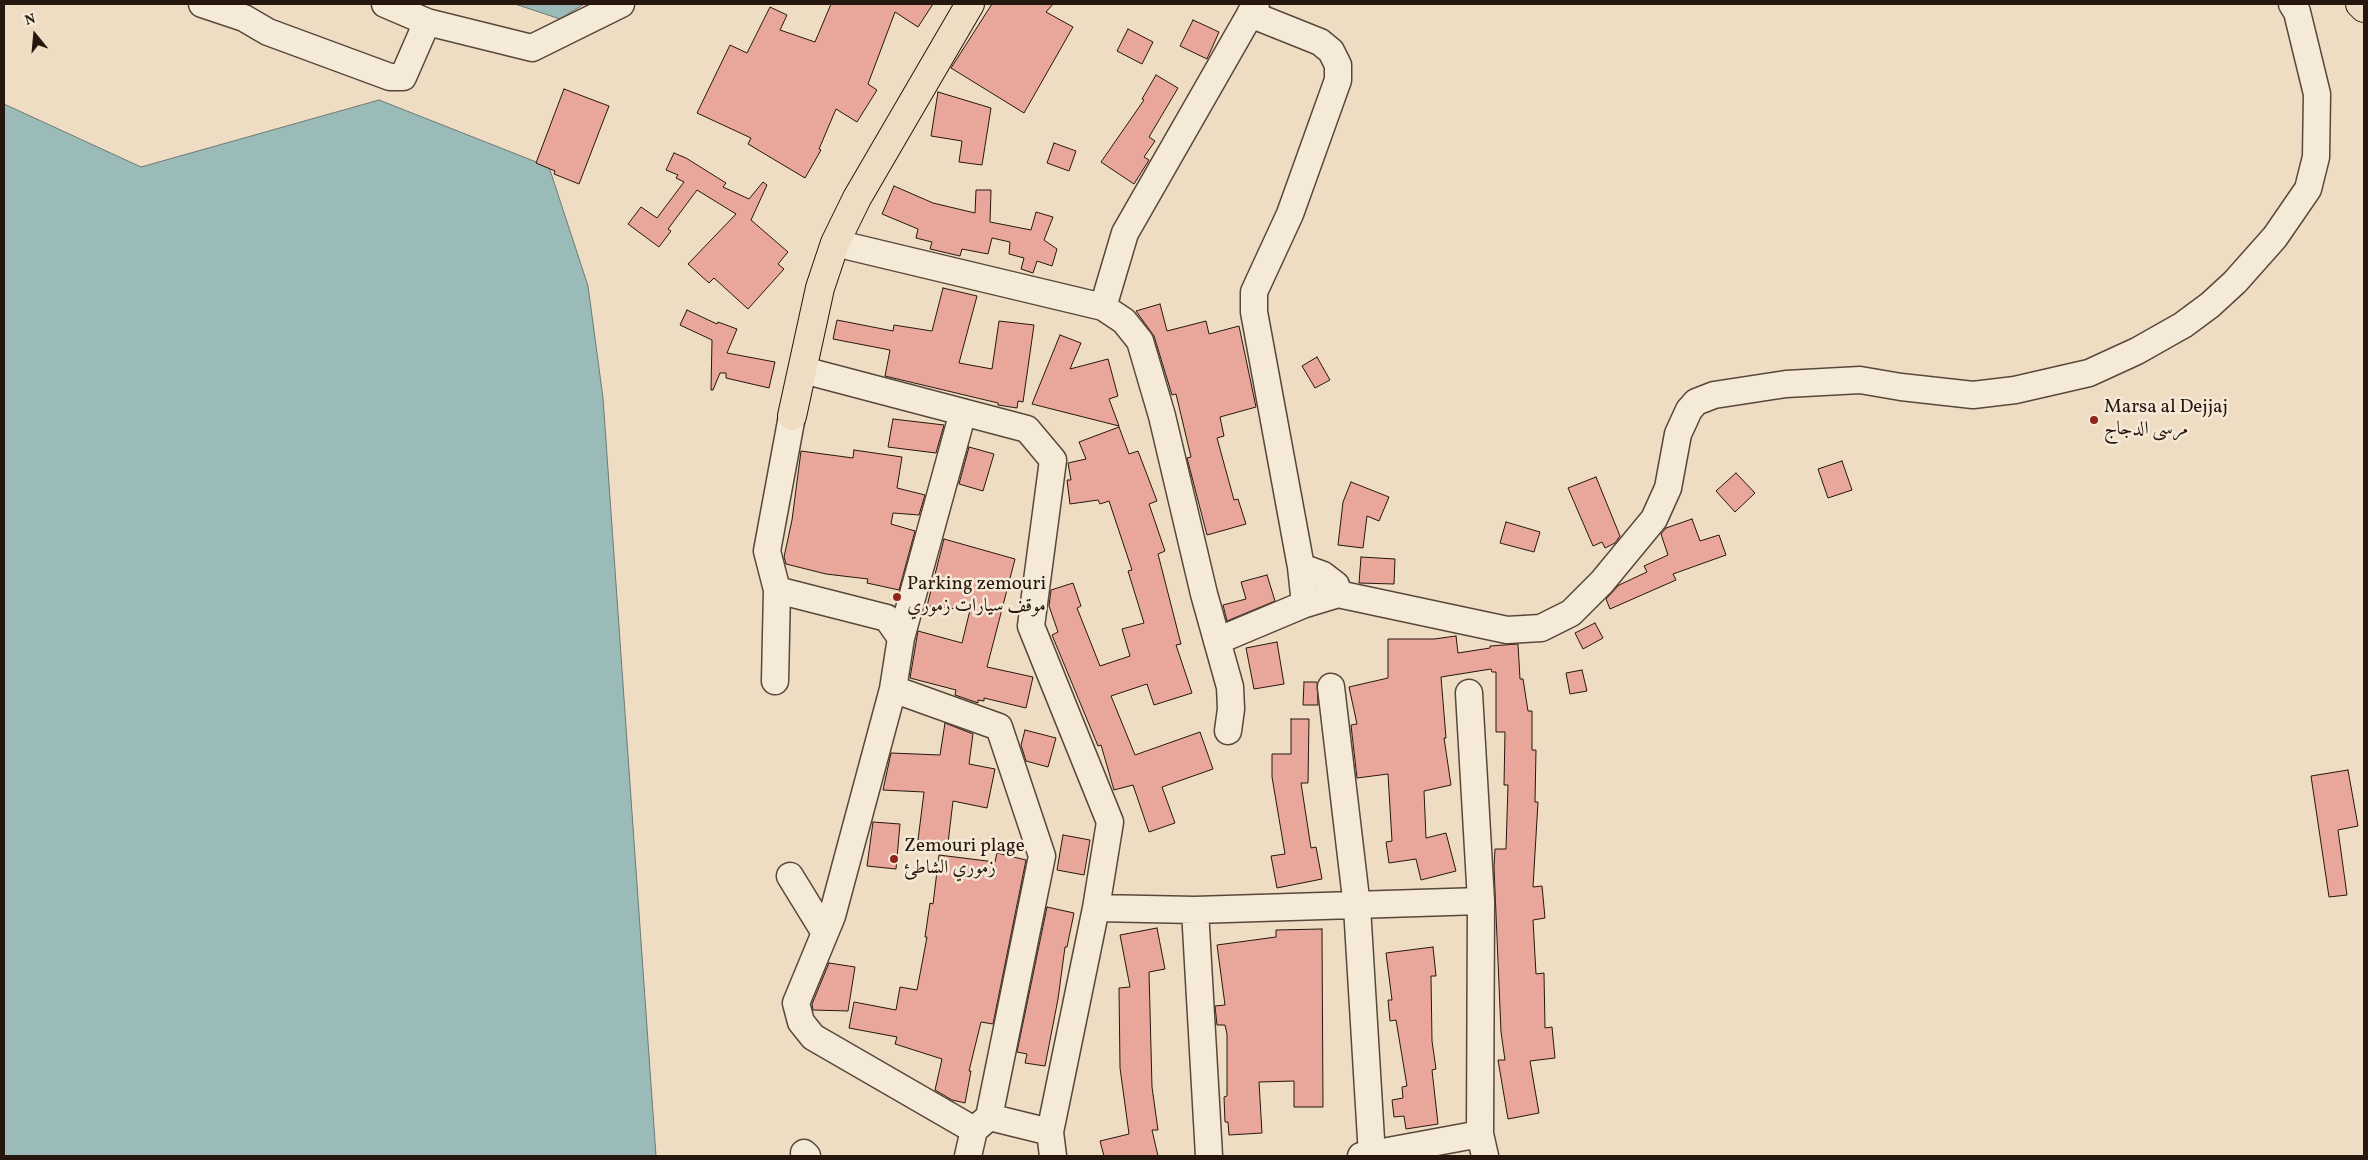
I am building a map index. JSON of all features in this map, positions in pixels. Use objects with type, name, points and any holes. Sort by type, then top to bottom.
[{"type":"main road","points":[[792,416],[820,288],[835,243],[857,198],[970,4]]},
{"type":"main road","points":[[2360,4],[2364,8]]},
{"type":"street","points":[[202,4],[244,18],[268,32],[390,77],[402,77],[427,22]]},
{"type":"street","points":[[385,4],[427,22],[532,48],[620,4]]},
{"type":"street","points":[[1217,641],[1305,604],[1338,594],[1508,630],[1541,628],[1571,613],[1602,582],[1654,519],[1668,488],[1678,434],[1689,410],[1696,402],[1714,395],[1786,384],[1860,380],[1901,387],[1974,395],[2015,390],[2089,372],[2136,351],[2183,325],[2210,305],[2235,282],[2275,237],[2308,189],[2316,157],[2317,94],[2297,12],[2292,4]]},
{"type":"street","points":[[1103,307],[1125,233],[1253,9],[1320,42],[1332,51],[1338,65],[1338,80],[1290,214],[1254,292],[1254,312],[1258,338],[1301,567],[1305,604]]},
{"type":"street","points":[[835,243],[1103,307],[1124,321],[1140,341],[1162,416],[1204,594],[1230,687],[1232,709],[1228,731]]},
{"type":"street","points":[[803,370],[963,412],[1027,429],[1052,460],[1031,626],[1110,822],[1052,1144],[982,1124],[813,1036],[801,1022],[796,1003],[832,916],[893,689],[901,638],[963,412]]},
{"type":"street","points":[[775,681],[777,590],[768,551],[792,416]]},
{"type":"street","points":[[1301,567],[1322,575],[1336,585],[1338,594]]},
{"type":"street","points":[[777,590],[887,618],[901,638]]},
{"type":"street","points":[[1331,687],[1357,906],[1368,1156],[1483,1145],[1481,902],[1469,693]]},
{"type":"street","points":[[893,689],[999,727],[1042,856],[982,1124],[968,1156]]},
{"type":"street","points":[[790,876],[825,934]]},
{"type":"street","points":[[1096,908],[1195,910],[1481,902]]},
{"type":"street","points":[[1195,910],[1209,1156]]},
{"type":"water","points":[[515,4],[584,4],[560,19]]},
{"type":"water","points":[[379,100],[549,167],[588,286],[603,398],[656,1156],[4,1156],[4,104],[141,167]]},
{"type":"building","points":[[831,4],[933,4],[918,27],[895,12],[868,84],[877,90],[857,122],[836,109],[819,149],[821,150],[805,178],[748,144],[751,138],[697,113],[730,45],[747,53],[770,7],[787,15],[780,30],[815,42]]},
{"type":"building","points":[[992,4],[1053,4],[1046,12],[1073,27],[1024,113],[951,68]]},
{"type":"building","points":[[1193,20],[1219,32],[1207,59],[1180,46]]},
{"type":"building","points":[[1128,29],[1153,42],[1142,64],[1117,51]]},
{"type":"building","points":[[1156,75],[1178,88],[1149,137],[1155,141],[1144,157],[1149,160],[1134,184],[1101,162],[1144,100],[1142,99]]},
{"type":"building","points":[[564,89],[609,106],[579,184],[554,174],[555,171],[536,163]]},
{"type":"building","points":[[938,92],[991,108],[982,165],[959,162],[962,141],[931,136]]},
{"type":"building","points":[[1054,143],[1076,151],[1069,171],[1047,163]]},
{"type":"building","points":[[674,153],[686,158],[726,183],[723,187],[749,199],[763,182],[767,185],[751,220],[788,252],[778,264],[784,269],[748,309],[714,278],[709,283],[688,264],[736,214],[697,190],[668,229],[671,231],[659,247],[628,224],[641,207],[657,218],[684,182],[676,178],[678,175],[666,170]]},
{"type":"building","points":[[894,186],[933,203],[975,213],[976,190],[991,190],[990,222],[1031,230],[1036,212],[1053,217],[1044,240],[1057,249],[1052,266],[1037,261],[1033,273],[1021,269],[1024,258],[1009,254],[1010,242],[992,238],[988,254],[962,249],[960,256],[930,249],[932,242],[916,238],[918,229],[882,214]]},
{"type":"building","points":[[943,288],[977,296],[959,363],[992,369],[999,321],[1034,325],[1023,402],[1018,401],[1017,408],[998,405],[998,403],[885,376],[890,350],[833,339],[837,320],[893,331],[894,325],[932,331]]},
{"type":"building","points":[[1160,304],[1167,331],[1206,321],[1209,334],[1239,326],[1256,407],[1220,417],[1224,436],[1217,438],[1234,500],[1238,499],[1246,524],[1207,535],[1187,458],[1191,457],[1176,394],[1172,395],[1154,336],[1136,311]]},
{"type":"building","points":[[687,310],[717,324],[718,322],[737,329],[727,353],[775,362],[769,388],[726,378],[726,373],[720,373],[713,390],[711,390],[712,340],[680,325]]},
{"type":"building","points":[[1060,335],[1081,343],[1070,369],[1108,359],[1118,396],[1109,399],[1119,426],[1032,404]]},
{"type":"building","points":[[1317,357],[1330,380],[1315,388],[1302,366]]},
{"type":"building","points":[[893,419],[944,425],[936,453],[888,447]]},
{"type":"building","points":[[1119,427],[1129,454],[1138,451],[1157,501],[1149,504],[1165,551],[1158,554],[1181,644],[1176,645],[1192,693],[1154,705],[1147,684],[1111,696],[1135,755],[1200,732],[1213,769],[1162,787],[1175,823],[1149,832],[1133,785],[1114,790],[1101,745],[1098,746],[1052,635],[1058,632],[1049,606],[1051,590],[1073,583],[1081,606],[1077,608],[1100,666],[1130,656],[1122,629],[1144,623],[1128,571],[1132,570],[1109,501],[1100,504],[1098,500],[1070,504],[1067,480],[1071,480],[1068,463],[1086,459],[1079,442]]},
{"type":"building","points":[[969,447],[994,454],[983,491],[959,484]]},
{"type":"building","points":[[854,450],[902,457],[897,488],[925,495],[919,515],[893,513],[891,524],[915,531],[899,590],[867,583],[868,579],[826,574],[786,564],[784,557],[792,520],[801,451],[853,458]]},
{"type":"building","points":[[1842,461],[1852,490],[1828,498],[1818,469]]},
{"type":"building","points":[[1736,473],[1755,493],[1735,512],[1716,491]]},
{"type":"building","points":[[1596,477],[1620,536],[1615,543],[1605,548],[1602,542],[1593,546],[1568,488]]},
{"type":"building","points":[[1351,482],[1389,497],[1379,521],[1367,516],[1363,548],[1338,545],[1343,502]]},
{"type":"building","points":[[1692,519],[1700,541],[1719,535],[1726,555],[1673,574],[1676,580],[1610,609],[1606,599],[1619,585],[1647,572],[1644,566],[1668,555],[1661,534],[1666,528]]},
{"type":"building","points":[[1506,522],[1540,532],[1534,552],[1500,543]]},
{"type":"building","points":[[944,539],[1015,559],[987,667],[1033,677],[1026,708],[984,698],[984,701],[978,700],[978,703],[955,695],[956,690],[910,678],[918,631],[962,643],[970,610],[927,606]]},
{"type":"building","points":[[1361,557],[1395,559],[1394,584],[1359,583]]},
{"type":"building","points":[[1267,575],[1275,601],[1227,621],[1223,605],[1246,599],[1241,582]]},
{"type":"building","points":[[1595,623],[1603,638],[1583,649],[1575,633]]},
{"type":"building","points":[[1456,636],[1458,653],[1490,648],[1490,646],[1518,644],[1520,679],[1523,679],[1528,711],[1532,711],[1532,750],[1536,750],[1535,802],[1538,802],[1533,887],[1542,886],[1545,918],[1533,920],[1536,974],[1544,973],[1545,1028],[1552,1027],[1555,1058],[1530,1061],[1539,1113],[1508,1119],[1498,1060],[1505,1060],[1501,1032],[1494,867],[1495,849],[1506,849],[1508,785],[1504,785],[1505,732],[1496,732],[1496,672],[1492,672],[1491,669],[1441,677],[1446,738],[1444,738],[1451,785],[1424,791],[1426,838],[1446,833],[1456,871],[1421,880],[1416,859],[1389,863],[1386,842],[1392,841],[1388,774],[1357,778],[1351,725],[1357,724],[1349,687],[1388,678],[1388,639],[1434,639]]},
{"type":"building","points":[[1277,642],[1284,684],[1254,689],[1246,648]]},
{"type":"building","points":[[1582,670],[1587,691],[1570,694],[1566,673]]},
{"type":"building","points":[[1304,682],[1317,682],[1318,705],[1303,705]]},
{"type":"building","points":[[1291,719],[1309,719],[1308,783],[1301,783],[1311,848],[1316,847],[1322,879],[1277,888],[1271,856],[1285,854],[1272,777],[1272,754],[1291,754]]},
{"type":"building","points":[[945,723],[973,734],[969,764],[995,769],[987,808],[953,801],[948,843],[918,840],[924,792],[883,790],[891,753],[940,755]]},
{"type":"building","points":[[1025,730],[1056,738],[1048,767],[1026,761],[1021,745]]},
{"type":"building","points":[[2348,770],[2358,826],[2338,830],[2347,895],[2329,897],[2311,776]]},
{"type":"building","points":[[873,822],[900,824],[896,869],[867,866]]},
{"type":"building","points":[[1063,835],[1090,840],[1084,875],[1057,870]]},
{"type":"building","points":[[997,853],[1026,860],[993,1024],[981,1022],[969,1071],[971,1071],[965,1103],[952,1100],[935,1090],[942,1059],[895,1044],[897,1037],[849,1028],[854,1002],[896,1010],[900,987],[917,990],[927,937],[925,937],[930,903],[933,904],[939,855],[995,862]]},
{"type":"building","points":[[1047,907],[1074,913],[1067,947],[1065,947],[1058,999],[1045,1066],[1025,1063],[1027,1054],[1017,1052]]},
{"type":"building","points":[[1157,928],[1165,969],[1149,972],[1152,1087],[1158,1130],[1152,1130],[1158,1156],[1104,1156],[1100,1141],[1129,1134],[1120,1068],[1119,988],[1130,987],[1120,935]]},
{"type":"building","points":[[1322,929],[1323,1107],[1294,1107],[1294,1081],[1259,1082],[1262,1133],[1229,1135],[1228,1122],[1225,1122],[1224,1097],[1227,1096],[1227,1034],[1225,1025],[1217,1025],[1215,1006],[1225,1005],[1217,945],[1276,937],[1276,930]]},
{"type":"building","points":[[1433,947],[1436,976],[1431,976],[1432,1041],[1436,1069],[1432,1070],[1438,1124],[1406,1129],[1404,1116],[1394,1117],[1392,1100],[1403,1098],[1402,1087],[1407,1086],[1396,1020],[1390,1021],[1388,1000],[1392,1000],[1386,953]]},
{"type":"building","points":[[829,963],[855,967],[848,1011],[813,1010],[812,1004]]},
{"type":"place","name":"Marsa al Dejjaj مرسى الدجاج","points":[[2094,420]]},
{"type":"place","name":"Parking zemouri موقف سيارات زموري","points":[[897,597]]},
{"type":"place","name":"Zemouri plage زموري الشاطئ","points":[[894,859]]}]
